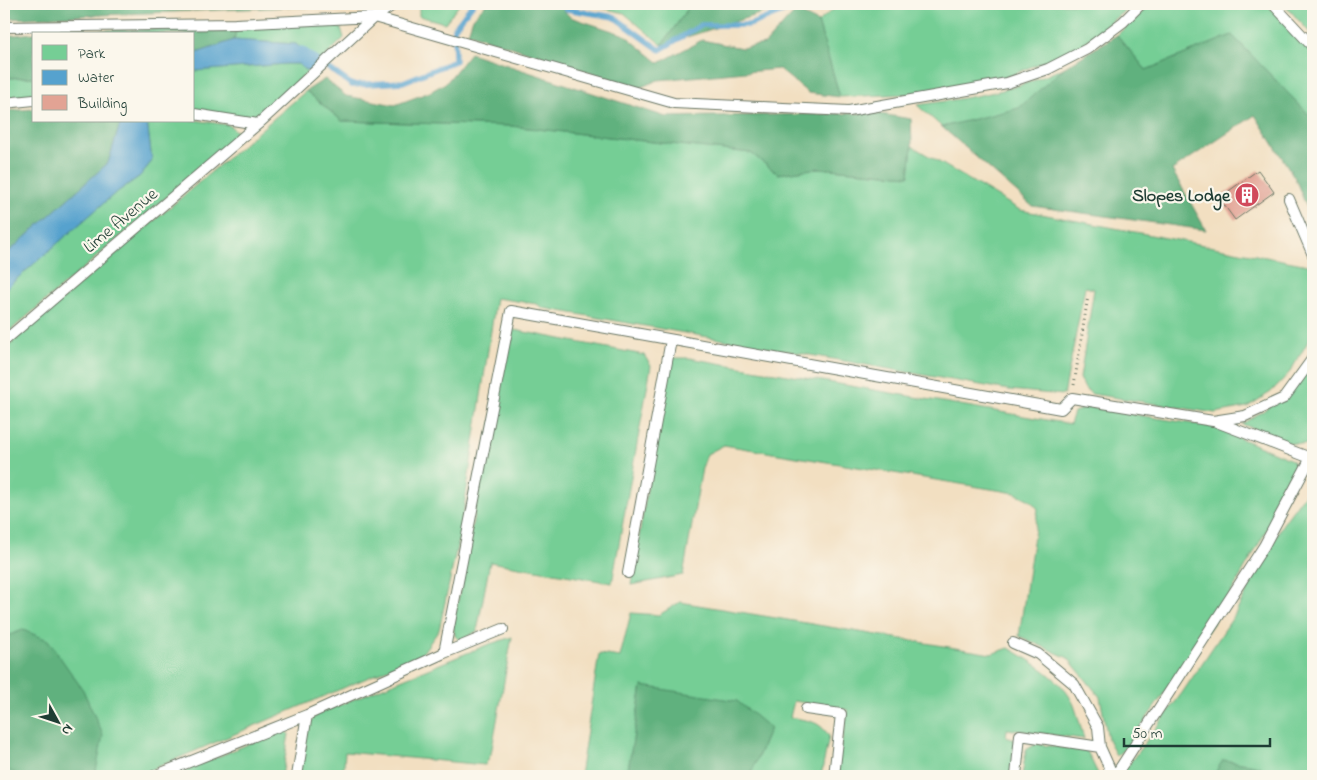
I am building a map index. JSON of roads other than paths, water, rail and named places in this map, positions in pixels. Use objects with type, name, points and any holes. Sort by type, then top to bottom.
[{"type":"lane","points":[[374,16],[395,4]]},
{"type":"lane","points":[[4,27],[236,24],[374,16],[674,103],[849,111],[1007,83],[1042,72],[1087,49],[1111,31],[1141,4]]},
{"type":"lane","points":[[1273,4],[1313,47]]},
{"type":"lane","name":"Lime Avenue","points":[[4,341],[258,124],[374,16]]},
{"type":"lane","points":[[4,102],[32,100]]},
{"type":"lane","points":[[195,114],[258,124]]},
{"type":"lane","points":[[1289,199],[1313,255]]},
{"type":"lane","points":[[444,652],[510,311],[1061,409],[1072,398],[1213,421],[1313,457],[1264,546],[1114,776]]},
{"type":"lane","points":[[628,573],[671,340]]},
{"type":"lane","points":[[1213,421],[1245,416],[1284,398],[1313,358]]},
{"type":"lane","points":[[154,776],[308,715],[444,652],[503,629]]},
{"type":"lane","points":[[1013,643],[1038,654],[1074,684],[1098,727],[1100,747],[1114,776]]},
{"type":"lane","points":[[806,709],[841,714],[834,776]]},
{"type":"lane","points":[[297,776],[308,715]]},
{"type":"lane","points":[[1016,776],[1020,735],[1100,747]]},
{"type":"water","points":[[234,40],[296,44],[318,64],[308,72],[298,64],[195,71],[195,54]]},
{"type":"water","points":[[121,122],[147,122],[152,161],[140,176],[113,195],[4,290],[4,256],[108,163]]},
{"type":"waterway","points":[[295,50],[302,49],[352,85],[403,82],[455,61],[454,28],[473,4]]},
{"type":"waterway","points":[[565,4],[566,9],[614,17],[660,50],[701,25],[749,25],[803,4]]},
{"type":"place","name":"Slopes Lodge","points":[[1247,195]]}]
